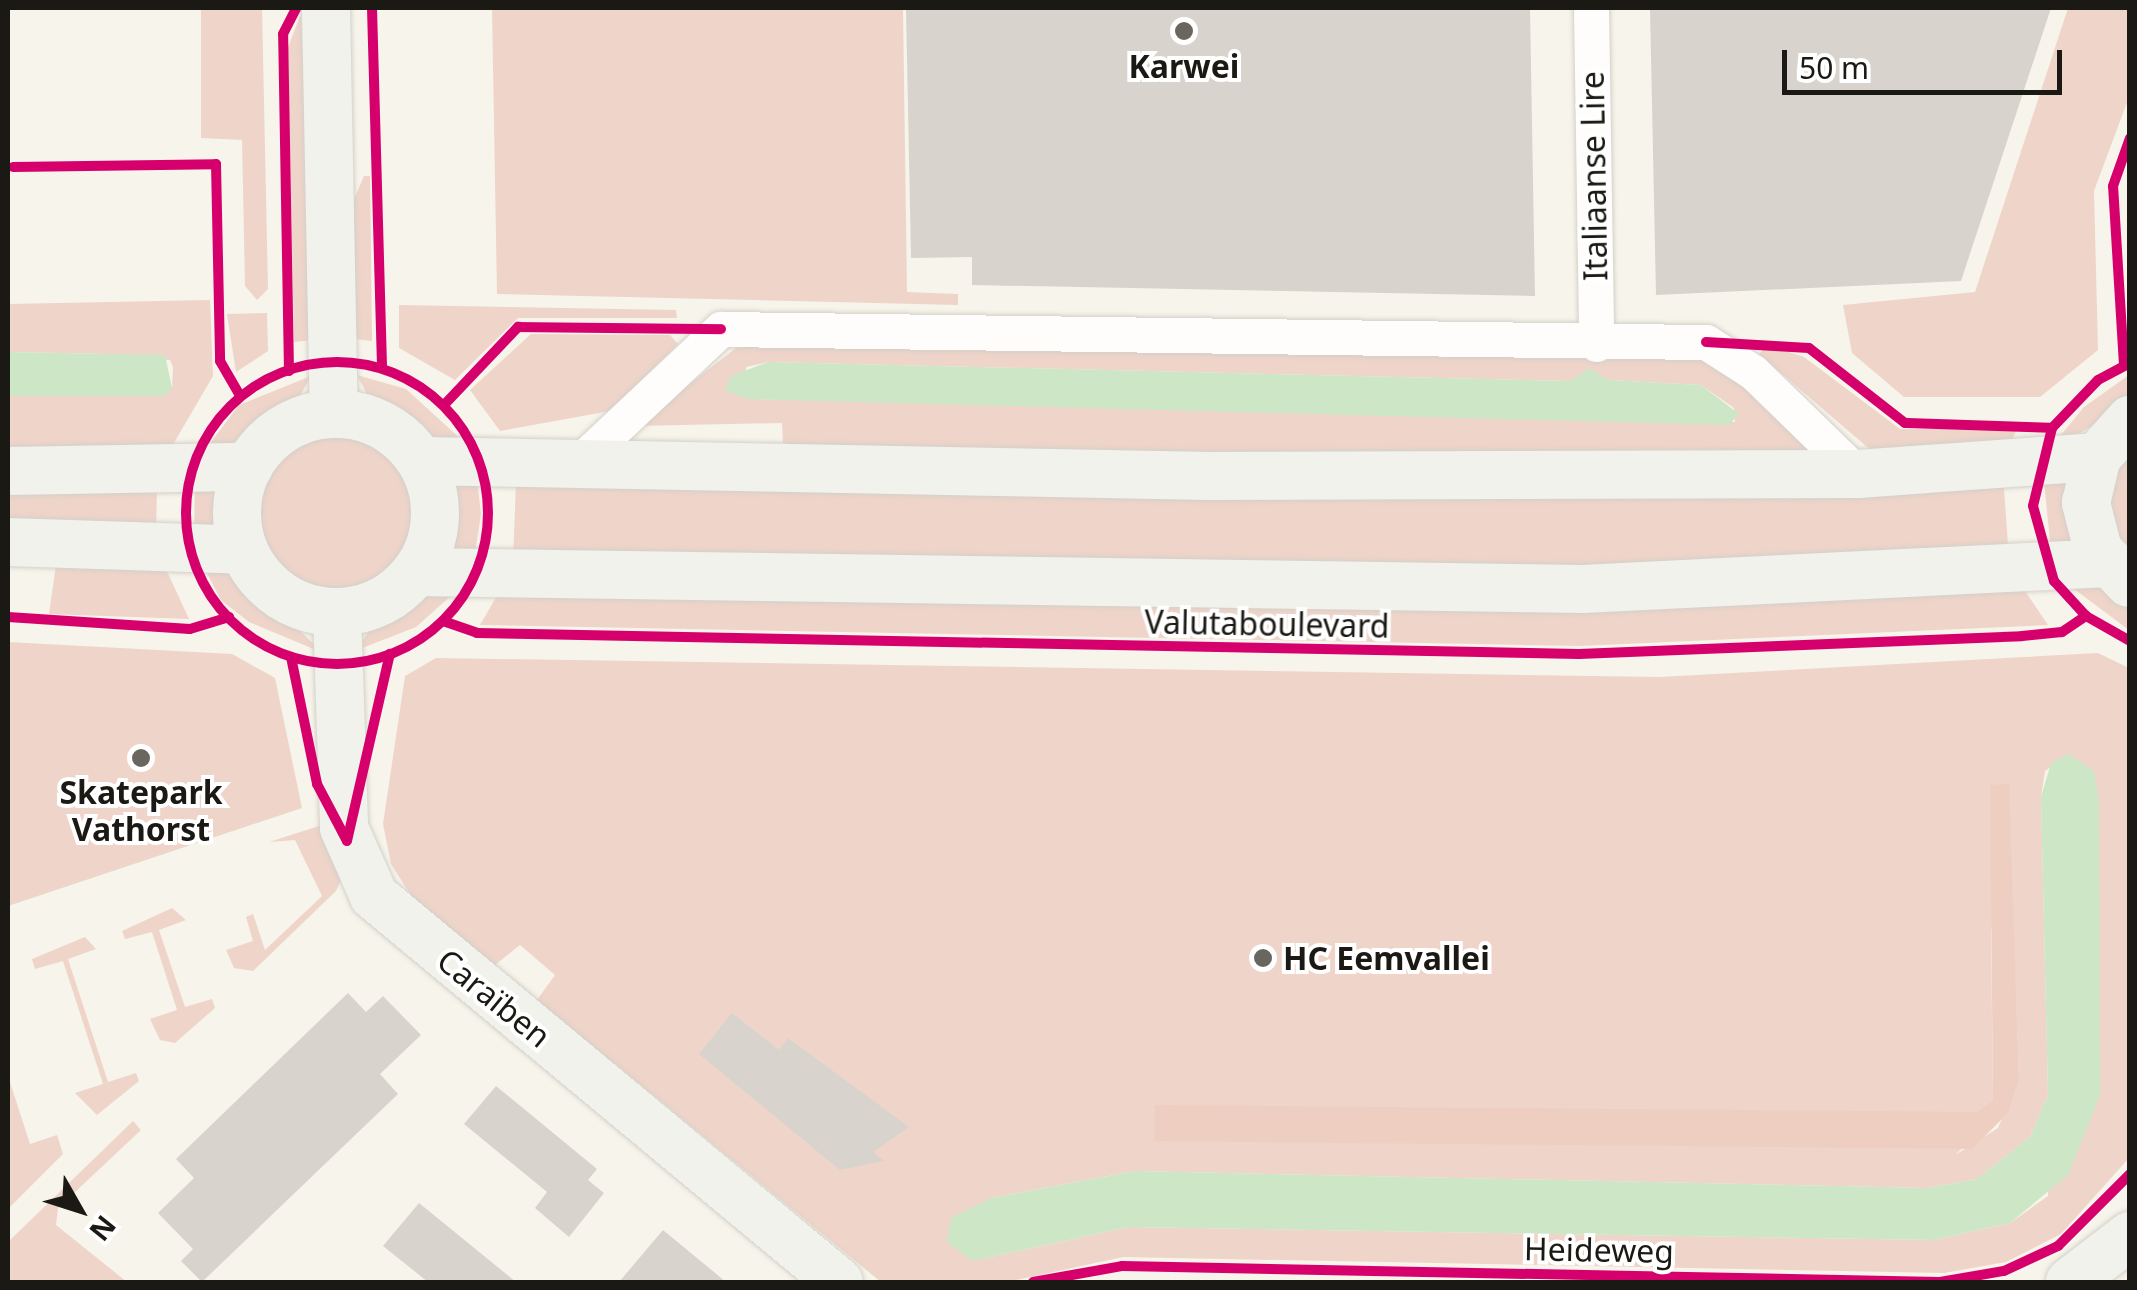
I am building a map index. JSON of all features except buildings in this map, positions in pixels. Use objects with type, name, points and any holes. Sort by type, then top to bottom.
[{"type":"main road","points":[[326,8],[334,414]]},
{"type":"main road","points":[[334,414],[386,427],[422,461],[436,516],[416,572],[386,600],[338,612],[287,599],[244,550],[237,516],[249,467],[284,428],[334,414]]},
{"type":"main road","points":[[2119,573],[2087,515],[2097,457],[2130,420]]},
{"type":"main road","points":[[422,461],[1858,474],[2097,457]]},
{"type":"main road","points":[[8,471],[249,467]]},
{"type":"main road","points":[[8,542],[244,550]]},
{"type":"main road","name":"Valutaboulevard","points":[[416,572],[1584,589],[2119,573]]},
{"type":"main road","name":"Caraïben","points":[[338,612],[344,828],[374,896],[840,1282]]},
{"type":"main road","points":[[2070,1282],[2130,1236]]},
{"type":"street","name":"Italiaanse Lire","points":[[1592,8],[1596,344]]},
{"type":"street","points":[[576,465],[721,329],[1596,344],[1706,342],[1753,372],[1858,474]]},
{"type":"shaded area","points":[[201,8],[262,8],[268,289],[257,300],[245,286],[242,140],[201,138]]},
{"type":"shaded area","points":[[492,8],[903,8],[907,292],[958,294],[958,305],[497,294]]},
{"type":"shaded area","points":[[2068,8],[2129,8],[2129,97],[2094,191],[2098,350],[2040,397],[1904,397],[1852,353],[1843,305],[1975,292]]},
{"type":"shaded area","points":[[301,14],[314,340],[294,342],[288,47]]},
{"type":"shaded area","points":[[364,176],[370,176],[372,341],[354,339],[352,204]]},
{"type":"shaded area","points":[[210,300],[213,376],[161,465],[8,462],[8,396],[172,388],[173,367],[170,360],[109,354],[8,352],[8,304]]},
{"type":"shaded area","points":[[399,305],[676,310],[677,318],[518,318],[455,380],[399,348]]},
{"type":"shaded area","points":[[267,313],[268,351],[236,372],[227,314]]},
{"type":"shaded area","points":[[531,334],[670,335],[678,344],[610,411],[500,431],[470,390]]},
{"type":"shaded area","points":[[740,345],[1697,357],[1745,381],[1814,453],[898,459],[783,443],[782,423],[635,426]],"holes":[[[768,362],[1571,381],[1589,369],[1608,380],[1701,385],[1734,408],[1735,422],[748,399],[746,367]]]},
{"type":"shaded area","points":[[1767,345],[1804,357],[1900,429],[2017,429],[2005,454],[1874,453],[1759,354]]},
{"type":"shaded area","points":[[8,352],[165,355],[172,388],[164,396],[8,396]]},
{"type":"shaded area","points":[[768,362],[1571,381],[1589,368],[1608,380],[1701,385],[1739,414],[1729,425],[747,399],[725,390],[731,376]]},
{"type":"shaded area","points":[[357,375],[406,389],[464,442],[423,439],[369,398]]},
{"type":"shaded area","points":[[2129,375],[2129,405],[2048,451],[2084,407]]},
{"type":"shaded area","points":[[311,376],[295,405],[239,451],[208,446],[239,405]]},
{"type":"shaded area","points":[[337,437],[366,442],[391,459],[408,484],[413,513],[408,542],[391,567],[366,584],[337,589],[308,584],[283,567],[266,542],[261,513],[266,484],[283,459],[308,442]]},
{"type":"shaded area","points":[[2129,446],[2129,558],[2107,517],[2110,474]]},
{"type":"shaded area","points":[[2065,469],[2082,546],[2052,560],[2043,472]]},
{"type":"shaded area","points":[[476,471],[481,514],[474,560],[443,548],[445,483]]},
{"type":"shaded area","points":[[2003,475],[2008,545],[1915,570],[513,561],[516,482]]},
{"type":"shaded area","points":[[8,481],[157,484],[156,536],[8,533]]},
{"type":"shaded area","points":[[195,484],[224,489],[227,530],[194,536]]},
{"type":"shaded area","points":[[159,554],[189,619],[49,614],[56,565]]},
{"type":"shaded area","points":[[198,556],[235,568],[323,653],[249,622],[221,600]]},
{"type":"shaded area","points":[[2086,579],[2129,600],[2129,630],[2062,580]]},
{"type":"shaded area","points":[[505,582],[2019,582],[2048,625],[1579,646],[480,625]]},
{"type":"shaded area","points":[[463,585],[416,627],[357,650],[373,624],[420,591]]},
{"type":"shaded area","name":"Skatepark Vathorst","points":[[8,642],[232,654],[275,678],[302,808],[8,906]]},
{"type":"shaded area","name":"HC Eemvallei","points":[[2098,653],[2129,668],[2129,1158],[2061,1234],[2006,1262],[1944,1273],[1123,1257],[1007,1282],[881,1282],[537,1000],[555,975],[520,945],[495,965],[412,897],[391,864],[383,824],[405,676],[436,658],[1659,677]],"holes":[[[2069,754],[2048,1196],[2010,1223],[1934,1240],[1128,1227],[981,1259],[991,1198],[1135,1171],[1928,1188],[1977,1179],[2030,1137],[2048,1095],[2041,797],[2045,771]],[[2008,784],[2019,1079],[1998,1128],[1955,1155],[1984,1128],[1993,1102],[1991,932]]]},
{"type":"shaded area","points":[[2069,754],[2094,771],[2099,801],[2100,1095],[2068,1175],[2010,1223],[1934,1240],[1128,1227],[972,1261],[947,1242],[951,1218],[991,1198],[1135,1171],[1928,1188],[1977,1179],[2030,1137],[2048,1095],[2041,797],[2051,763]]},
{"type":"shaded area","points":[[2009,784],[2019,1079],[2008,1113],[1972,1149],[1154,1141],[1155,1105],[1977,1112],[1993,1101],[1990,785]]},
{"type":"shaded area","points":[[322,825],[343,876],[336,891],[253,971],[234,968],[226,950],[253,941],[246,917],[253,914],[265,950],[322,896],[295,840],[269,842]]},
{"type":"shaded area","points":[[172,908],[186,920],[159,930],[185,1007],[212,999],[215,1008],[175,1043],[160,1040],[150,1019],[177,1010],[152,932],[125,939],[122,931]]},
{"type":"shaded area","points":[[85,937],[96,949],[68,959],[108,1082],[136,1073],[139,1081],[97,1115],[75,1093],[103,1084],[63,961],[35,969],[32,959]]},
{"type":"shaded area","points":[[8,1076],[30,1144],[57,1135],[63,1154],[8,1209]]},
{"type":"shaded area","points":[[133,1121],[141,1130],[58,1208],[56,1225],[127,1282],[8,1282],[8,1242]]},
{"type":"cycle path","points":[[289,371],[283,34],[296,8]]},
{"type":"cycle path","points":[[372,8],[382,368]]},
{"type":"cycle path","points":[[2124,365],[2113,186],[2130,138]]},
{"type":"cycle path","points":[[13,167],[216,164],[220,361],[240,395]]},
{"type":"cycle path","points":[[444,405],[518,327],[721,329]]},
{"type":"cycle path","points":[[1706,342],[1809,348],[1905,423],[2052,428]]},
{"type":"cycle path","points":[[337,362],[395,373],[444,406],[477,455],[488,513],[477,571],[444,620],[395,653],[337,664],[279,653],[230,620],[197,571],[186,513],[197,455],[230,406],[279,373],[337,362]]},
{"type":"cycle path","points":[[2130,363],[2098,380],[2052,428],[2033,506],[2054,581],[2086,616],[2130,641]]},
{"type":"cycle path","points":[[443,621],[477,633],[1579,654],[2022,636],[2062,632],[2086,616]]},
{"type":"cycle path","points":[[8,617],[190,629],[229,617]]},
{"type":"cycle path","points":[[291,657],[317,784],[347,841],[390,654]]},
{"type":"cycle path","name":"Heideweg","points":[[1033,1282],[1122,1266],[1940,1282],[2004,1271],[2058,1246],[2130,1174]]},
{"type":"place","name":"Karwei","points":[[1184,31]]},
{"type":"place","name":"Skatepark Vathorst","points":[[141,758]]},
{"type":"place","name":"HC Eemvallei","points":[[1263,958]]}]
